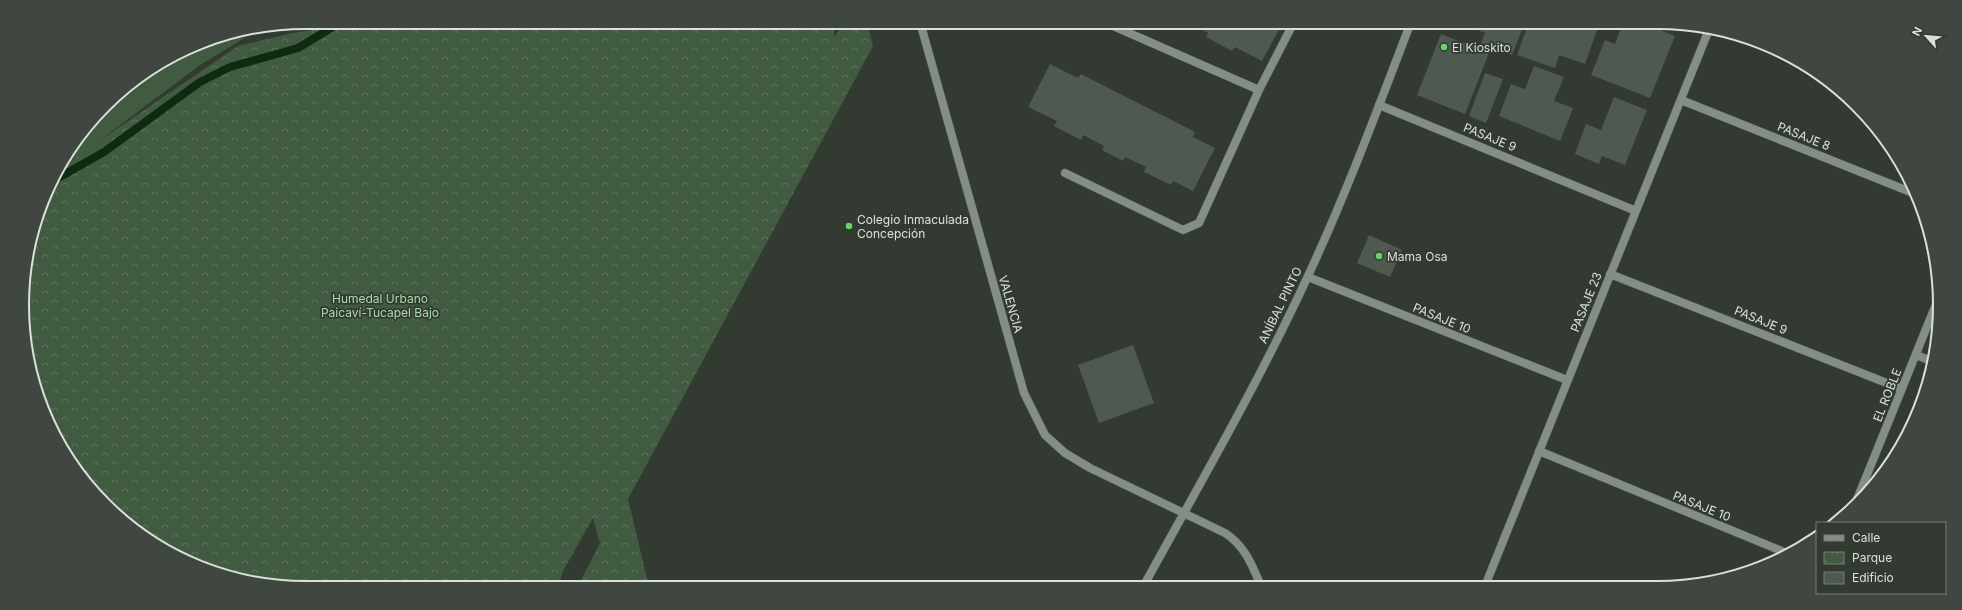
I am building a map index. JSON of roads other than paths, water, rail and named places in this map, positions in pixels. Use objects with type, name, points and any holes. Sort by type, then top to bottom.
[{"type":"street","name":"VALENCIA","points":[[922,29],[1022,385],[1032,413],[1045,435],[1065,454],[1090,468],[1235,539],[1246,554],[1259,581]]},
{"type":"street","points":[[1120,29],[1259,90]]},
{"type":"street","points":[[1065,172],[1183,230],[1191,228],[1199,223],[1259,90],[1290,29]]},
{"type":"street","name":"ANÍBAL PINTO","points":[[1146,581],[1252,389],[1308,277],[1408,29]]},
{"type":"street","name":"PASAJE 23","points":[[1487,581],[1707,33]]},
{"type":"street","name":"PASAJE 8","points":[[1681,100],[1909,191]]},
{"type":"street","name":"PASAJE 9","points":[[1379,104],[1636,211]]},
{"type":"street","name":"PASAJE 9","points":[[1610,274],[1902,389]]},
{"type":"street","name":"PASAJE 10","points":[[1308,277],[1567,380]]},
{"type":"street","name":"EL ROBLE","points":[[1860,492],[1933,313]]},
{"type":"street","points":[[1916,355],[1928,360]]},
{"type":"street","name":"PASAJE 10","points":[[1539,452],[1782,551]]},
{"type":"waterway","points":[[61,177],[104,152],[200,82],[230,67],[298,48],[329,29]]},
{"type":"place","name":"El Kioskito","points":[[1444,47]]},
{"type":"place","name":"Colegio Inmaculada Concepción","points":[[849,226]]},
{"type":"place","name":"Mama Osa","points":[[1379,256]]},
{"type":"park label","name":"Humedal Urbano Paicaví-Tucapel Bajo","points":[[380,305]]}]
